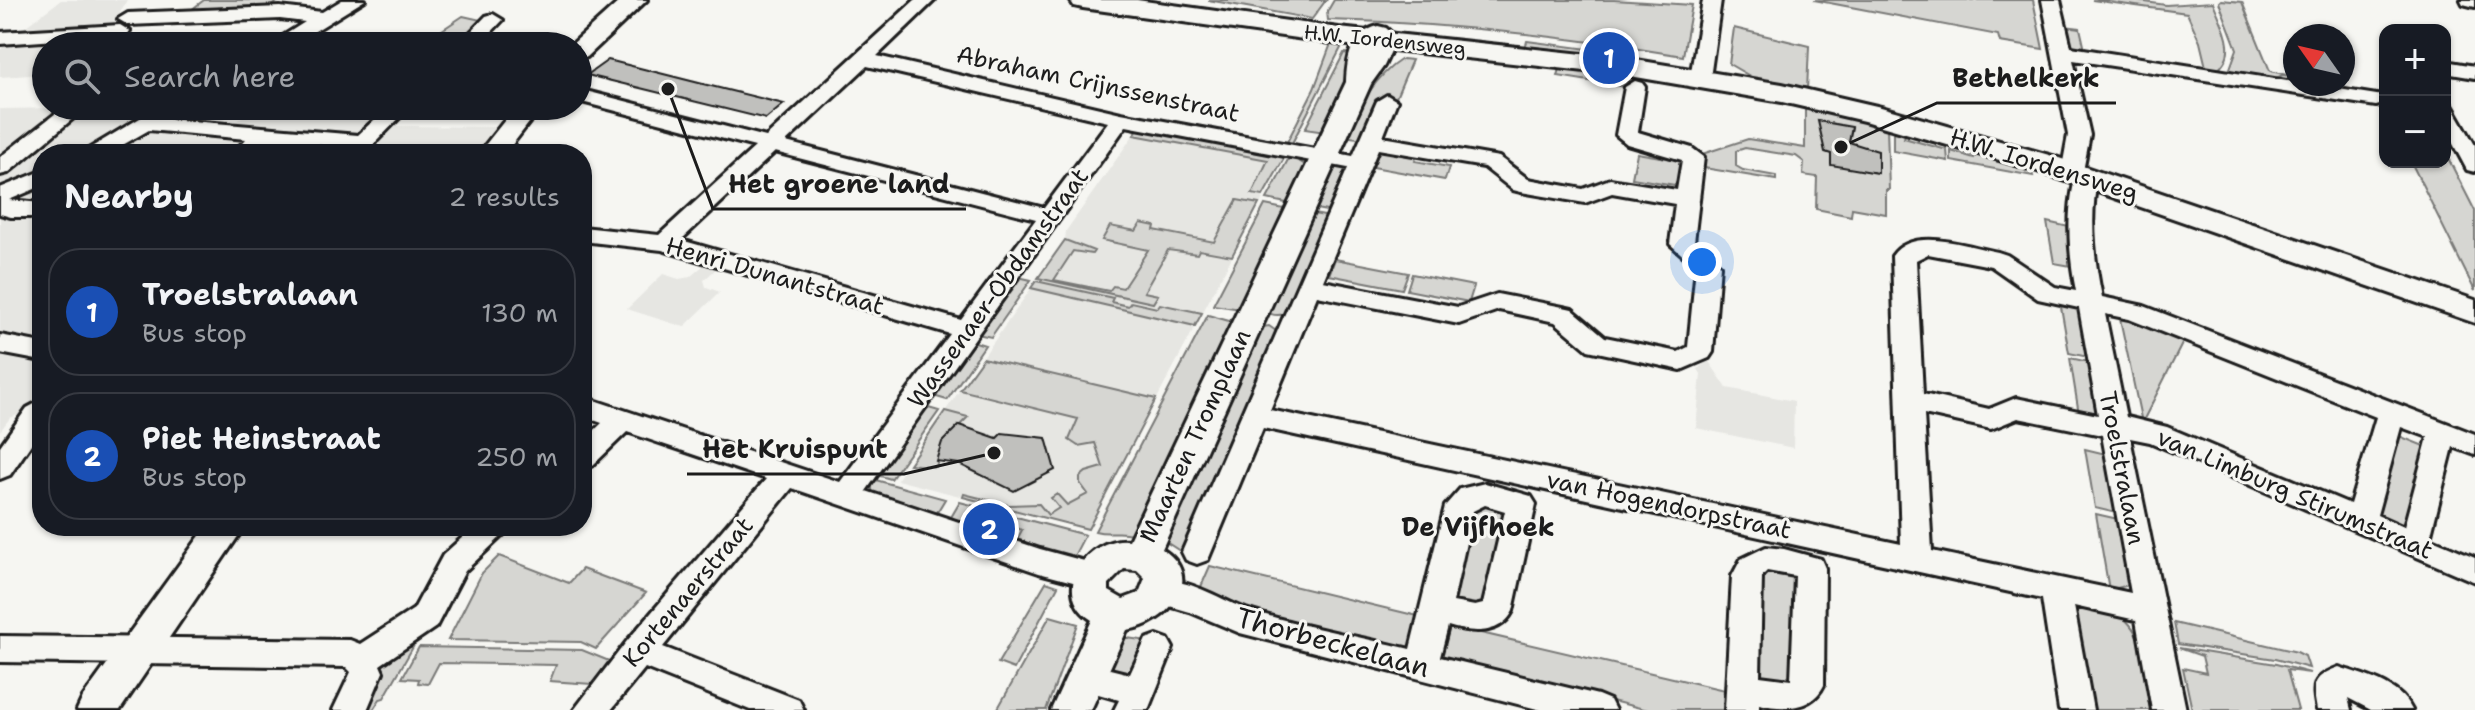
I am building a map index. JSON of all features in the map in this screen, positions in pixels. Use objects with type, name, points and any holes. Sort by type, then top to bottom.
[{"type":"main road","name":"H.W. Iordensweg","points":[[1083,0],[1266,25],[1588,60],[1779,92],[1890,119],[2079,175],[2475,312]]},
{"type":"street","points":[[121,32],[140,0]]},
{"type":"street","points":[[301,32],[356,0]]},
{"type":"street","points":[[592,39],[635,0]]},
{"type":"street","points":[[664,243],[926,0]]},
{"type":"street","points":[[1700,78],[1712,0]]},
{"type":"street","name":"Troelstralaan","points":[[2051,0],[2079,135],[2082,240],[2091,301],[2169,710]]},
{"type":"street","points":[[121,32],[280,13],[325,18]]},
{"type":"street","points":[[481,32],[493,20]]},
{"type":"street","points":[[0,38],[32,36]]},
{"type":"street","name":"Maarten Tromplaan","points":[[1141,555],[1359,82],[1359,64],[1377,37]]},
{"type":"street","points":[[2062,52],[2376,100]]},
{"type":"street","name":"Abraham Crijnssenstraat","points":[[862,59],[1121,119],[1324,158]]},
{"type":"street","points":[[2451,68],[2475,72]]},
{"type":"street","points":[[1309,286],[1459,316],[1497,302],[1563,315],[1597,344],[1681,361],[1700,352],[1708,265],[1682,244],[1693,157],[1677,148],[1636,141],[1627,135],[1635,87]]},
{"type":"street","points":[[592,98],[1050,216]]},
{"type":"street","name":"Maarten Tromplaan","points":[[1197,552],[1387,101]]},
{"type":"street","name":"Wassenaer-Obdamstraat","points":[[847,495],[1121,119]]},
{"type":"street","points":[[0,168],[60,120]]},
{"type":"street","points":[[109,144],[151,120]]},
{"type":"street","points":[[146,123],[363,142],[386,120]]},
{"type":"street","points":[[499,144],[518,120]]},
{"type":"street","points":[[2451,120],[2475,165]]},
{"type":"street","points":[[253,144],[263,134]]},
{"type":"street","points":[[1324,158],[1365,153],[1491,162],[1521,185],[1585,196],[1610,186],[1687,199]]},
{"type":"street","points":[[0,196],[32,182]]},
{"type":"street","points":[[0,205],[11,210],[32,210]]},
{"type":"street","name":"Henri Dunantstraat","points":[[592,235],[664,243],[966,330]]},
{"type":"street","points":[[1917,558],[1904,256],[1925,246],[1998,260],[2047,293],[2135,312],[2475,445]]},
{"type":"street","name":"Maarten Tromplaan","points":[[1250,318],[1292,326]]},
{"type":"street","points":[[0,344],[32,350]]},
{"type":"street","name":"van Limburg Stirumstraat","points":[[1910,401],[1991,419],[2016,408],[2157,434],[2475,570]]},
{"type":"street","points":[[592,410],[1039,561],[1092,575]]},
{"type":"street","points":[[2360,522],[2391,412]]},
{"type":"street","name":"van Hogendorpstraat","points":[[1254,416],[1525,489],[1811,535],[2149,610]]},
{"type":"street","points":[[592,449],[622,420]]},
{"type":"street","points":[[0,468],[32,423]]},
{"type":"street","points":[[2414,544],[2443,432]]},
{"type":"street","name":"Kortenaerstraat","points":[[591,710],[786,475]]},
{"type":"street","name":"van Hogendorpstraat","points":[[1436,610],[1474,620],[1491,616],[1497,611],[1525,489]]},
{"type":"street","name":"van Hogendorpstraat","points":[[1422,666],[1463,501],[1485,494],[1525,489]]},
{"type":"street","name":"van Hogendorpstraat","points":[[1810,568],[1770,558],[1755,562],[1749,568],[1742,697],[1785,695],[1803,691],[1808,685],[1811,535]]},
{"type":"street","points":[[97,710],[220,536]]},
{"type":"street","points":[[362,660],[425,618],[454,563],[483,536]]},
{"type":"street","points":[[1141,555],[1159,565],[1165,582],[1163,592],[1144,610],[1115,613],[1093,598],[1090,591],[1092,575],[1112,557],[1141,555]]},
{"type":"street","points":[[2056,589],[2076,710]]},
{"type":"street","name":"Thorbeckelaan","points":[[1163,592],[1197,601],[1240,620],[1598,710]]},
{"type":"street","points":[[1115,613],[1078,694],[1135,701],[1157,648]]},
{"type":"street","points":[[0,649],[342,654],[362,660],[366,666],[366,678],[350,710]]},
{"type":"street","points":[[638,651],[787,710]]},
{"type":"street","points":[[2334,710],[2329,688],[2339,681],[2367,690],[2395,710]]},
{"type":"shaded area","points":[[61,0],[127,0],[114,23],[18,32]]},
{"type":"shaded area","points":[[204,0],[280,0],[265,10],[191,10]]},
{"type":"shaded area","points":[[1208,0],[1326,0],[1312,19]]},
{"type":"shaded area","points":[[1334,0],[1614,0],[1692,5],[1683,56],[1506,32],[1328,20],[1327,12]]},
{"type":"shaded area","points":[[1814,0],[2033,0],[2043,49],[2000,42],[1998,35]]},
{"type":"shaded area","points":[[2092,0],[2131,0],[2166,5],[2213,2],[2227,39],[2227,56],[2223,65],[2215,72],[2080,50],[2068,41],[2064,26],[2080,28],[2085,50],[2206,67],[2200,42],[2187,13]]},
{"type":"shaded area","points":[[2219,2],[2242,2],[2270,71],[2283,75],[2271,80],[2228,74],[2237,49]]},
{"type":"shaded area","points":[[463,16],[481,20],[470,32],[439,32]]},
{"type":"shaded area","points":[[1734,28],[1809,46],[1807,90],[1755,79],[1729,64]]},
{"type":"shaded area","points":[[32,40],[32,75],[0,77],[0,50],[10,41]]},
{"type":"shaded area","points":[[1332,41],[1342,46],[1291,145],[1286,144],[1314,89]]},
{"type":"shaded area","points":[[1527,41],[1627,54],[1625,60],[1525,49]]},
{"type":"shaded area","points":[[1344,53],[1355,54],[1325,132],[1305,129]]},
{"type":"shaded area","points":[[1402,59],[1412,60],[1395,100],[1382,97],[1364,139],[1343,136],[1375,83]]},
{"type":"shaded area","points":[[1561,65],[1642,76],[1641,83],[1627,81],[1626,87],[1558,76]]},
{"type":"shaded area","points":[[1805,107],[1887,127],[1889,190],[1886,190],[1886,214],[1852,208],[1851,216],[1816,209],[1817,177],[1803,175],[1804,162],[1796,156],[1745,148],[1736,151],[1736,166],[1776,176],[1776,180],[1698,167],[1699,155],[1748,139],[1805,148]]},
{"type":"shaded area","points":[[32,108],[32,120],[190,120],[233,124],[238,120],[379,120],[365,133],[384,134],[392,126],[497,127],[484,144],[32,144],[32,406],[10,418],[0,431],[0,109]]},
{"type":"shaded area","points":[[1139,127],[1286,155],[1088,529],[897,480],[1065,240],[1066,231]]},
{"type":"shaded area","points":[[1139,127],[1286,155],[1263,196],[1252,194],[1268,160],[1134,135]]},
{"type":"shaded area","points":[[1893,128],[1906,132],[1904,138],[1947,150],[1948,161],[1893,151]]},
{"type":"shaded area","points":[[1381,147],[1417,153],[1415,161],[1449,167],[1445,180],[1373,167]]},
{"type":"shaded area","points":[[1951,151],[1974,158],[1977,152],[2033,176],[1951,161]]},
{"type":"shaded area","points":[[1637,153],[1684,161],[1681,186],[1632,178]]},
{"type":"shaded area","points":[[1290,156],[1307,166],[1291,204],[1267,199]]},
{"type":"shaded area","points":[[2451,164],[2475,211],[2475,291],[2414,168],[2451,168]]},
{"type":"shaded area","points":[[1339,166],[1349,173],[1332,212],[1311,208],[1332,168]]},
{"type":"shaded area","points":[[1237,200],[1259,204],[1232,256],[1199,250],[1197,254],[1168,250],[1144,292],[1158,295],[1153,303],[1038,278],[1065,240],[1094,251],[1092,254],[1073,251],[1054,280],[1109,291],[1113,286],[1123,288],[1148,250],[1102,240],[1110,226],[1136,231],[1141,223],[1155,226],[1154,230],[1214,242]]},
{"type":"shaded area","points":[[1265,205],[1289,210],[1241,309],[1213,305]]},
{"type":"shaded area","points":[[1308,213],[1330,217],[1288,313],[1271,314],[1266,311]]},
{"type":"shaded area","points":[[2047,222],[2069,227],[2071,266],[2054,263]]},
{"type":"shaded area","points":[[1335,259],[1408,273],[1402,289],[1329,275]]},
{"type":"shaded area","points":[[705,264],[717,268],[704,280],[706,287],[720,292],[684,327],[627,309],[663,274],[679,279],[690,277]]},
{"type":"shaded area","points":[[1412,274],[1474,286],[1469,302],[1407,290]]},
{"type":"shaded area","points":[[1014,276],[1031,280],[991,337],[977,334]]},
{"type":"shaded area","points":[[1036,281],[1113,298],[1111,302],[1128,306],[1131,302],[1157,308],[1160,304],[1202,313],[1195,326],[1031,288]]},
{"type":"shaded area","points":[[2060,301],[2079,306],[2088,357],[2069,353]]},
{"type":"shaded area","points":[[2119,314],[2185,338],[2142,423]]},
{"type":"shaded area","points":[[1208,315],[1236,323],[1132,534],[1095,531]]},
{"type":"shaded area","points":[[1269,326],[1279,333],[1183,553],[1166,542],[1167,533],[1257,328]]},
{"type":"shaded area","points":[[972,341],[985,345],[947,400],[933,396]]},
{"type":"shaded area","points":[[983,358],[1156,399],[1088,529],[963,497],[964,494],[1008,505],[1039,504],[1048,515],[1059,508],[1051,498],[1057,494],[1067,505],[1088,494],[1080,483],[1080,477],[1103,467],[1095,443],[1078,446],[1069,440],[1078,419],[960,390]]},
{"type":"shaded area","points":[[2070,358],[2089,362],[2099,417],[2079,414]]},
{"type":"shaded area","points":[[1708,360],[1727,388],[1794,401],[1793,448],[1696,428],[1701,374],[1698,369]]},
{"type":"shaded area","points":[[925,407],[939,411],[891,479],[873,474]]},
{"type":"shaded area","points":[[945,411],[968,417],[943,442],[936,467],[909,464]]},
{"type":"shaded area","points":[[2394,434],[2429,448],[2409,524],[2403,527],[2375,515]]},
{"type":"shaded area","points":[[2085,449],[2106,454],[2116,513],[2095,508]]},
{"type":"shaded area","points":[[872,479],[945,499],[936,514],[872,493]]},
{"type":"shaded area","points":[[960,502],[1002,513],[993,527],[983,523],[979,529],[950,519]]},
{"type":"shaded area","points":[[1481,504],[1498,508],[1505,520],[1485,604],[1468,607],[1453,599],[1466,517]]},
{"type":"shaded area","points":[[2096,514],[2118,519],[2129,585],[2109,590]]},
{"type":"shaded area","points":[[1009,515],[1085,535],[1074,556],[1056,554],[1016,541],[1022,530],[1003,523]]},
{"type":"shaded area","points":[[499,556],[569,583],[582,569],[646,593],[596,649],[581,642],[448,640],[482,573]]},
{"type":"shaded area","points":[[1210,566],[1422,617],[1416,642],[1405,649],[1247,609],[1200,589]]},
{"type":"shaded area","points":[[1766,570],[1792,575],[1800,585],[1791,682],[1766,679],[1758,668],[1759,579]]},
{"type":"shaded area","points":[[1046,582],[1058,586],[1014,669],[998,663]]},
{"type":"shaded area","points":[[2073,604],[2101,609],[2127,621],[2140,643],[2151,710],[2088,710]]},
{"type":"shaded area","points":[[1050,616],[1078,624],[1046,710],[997,710]]},
{"type":"shaded area","points":[[2174,623],[2297,652],[2305,656],[2309,668],[2275,659],[2178,644]]},
{"type":"shaded area","points":[[1447,625],[1733,692],[1732,710],[1648,710],[1444,659],[1439,656]]},
{"type":"shaded area","points":[[1120,637],[1148,641],[1132,676],[1106,669]]},
{"type":"shaded area","points":[[395,647],[413,647],[384,698],[373,710],[361,710],[382,670],[381,662]]},
{"type":"shaded area","points":[[419,647],[582,650],[609,661],[592,684],[550,681],[556,665],[439,663],[428,684],[418,683],[419,679],[402,678]]},
{"type":"shaded area","points":[[2179,648],[2276,664],[2310,673],[2287,670],[2298,710],[2192,710],[2183,668],[2206,673],[2202,656]]},
{"type":"building","points":[[608,60],[784,104],[766,119],[592,76],[592,71]]},
{"type":"building","points":[[1818,121],[1852,127],[1849,142],[1878,151],[1878,173],[1831,165],[1831,154],[1825,152]]},
{"type":"building","points":[[959,425],[997,438],[1002,433],[1046,438],[1055,470],[1014,491],[959,464],[936,461],[942,442]]},
{"type":"place","name":"Troelstralaan","points":[[1609,58]]},
{"type":"place","name":"Het groene land","points":[[668,89]]},
{"type":"place","name":"Bethelkerk","points":[[1841,147]]},
{"type":"place","name":"Het Kruispunt","points":[[994,453]]},
{"type":"place","name":"Piet Heinstraat","points":[[989,529]]},
{"type":"district","name":"De Vijfhoek","points":[[1478,527]]}]
